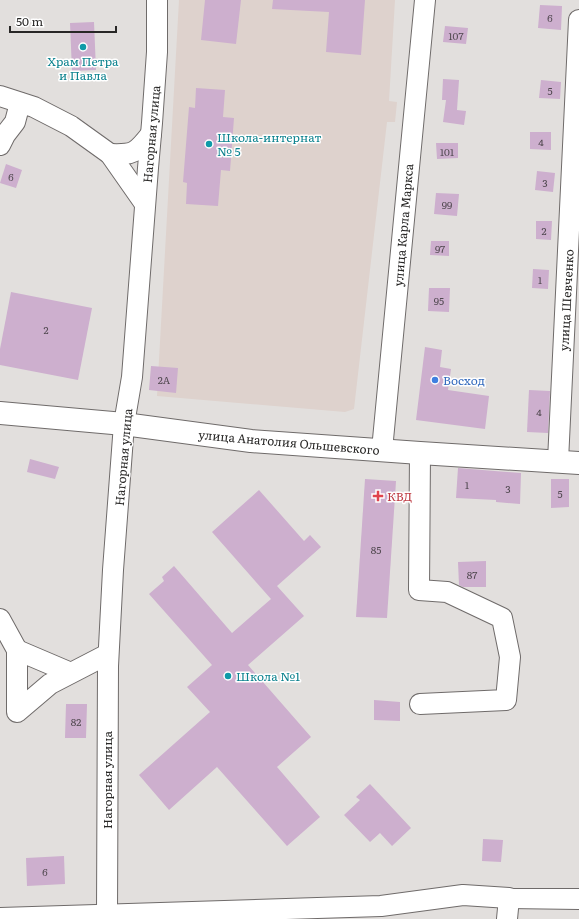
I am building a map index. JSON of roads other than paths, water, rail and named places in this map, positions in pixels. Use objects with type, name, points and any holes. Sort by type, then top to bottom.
[{"type":"highway","name":"улица Анатолия Ольшевского","points":[[0,413],[124,424],[251,441],[568,462]]},
{"type":"street","name":"Нагорная улица","points":[[106,915],[108,654],[124,424],[132,377],[151,134],[157,52],[157,0]]},
{"type":"street","name":"улица Карла Маркса","points":[[382,450],[425,0]]},
{"type":"street","name":"улица Шевченко","points":[[568,462],[579,20]]},
{"type":"street","points":[[0,96],[34,107],[71,126],[110,154],[145,204]]},
{"type":"street","points":[[0,145],[5,134],[15,122],[20,103]]},
{"type":"street","points":[[110,154],[127,155],[140,149],[151,134]]},
{"type":"street","points":[[420,453],[419,590],[447,592],[502,618],[510,657],[506,700],[420,704]]},
{"type":"street","points":[[0,618],[17,650],[17,712],[50,684],[108,654]]},
{"type":"street","points":[[17,650],[72,673]]},
{"type":"street","points":[[0,918],[106,915],[162,916],[374,913],[463,895],[510,898],[579,899]]},
{"type":"street","points":[[507,919],[510,898]]},
{"type":"place","name":"Храм Петра и Павла","points":[[83,47]]},
{"type":"place","name":"Школа-интернат № 5","points":[[209,144]]},
{"type":"place","name":"Восход","points":[[435,380]]},
{"type":"place","name":"КВД","points":[[378,496]]},
{"type":"place","name":"Школа №1","points":[[228,676]]}]
